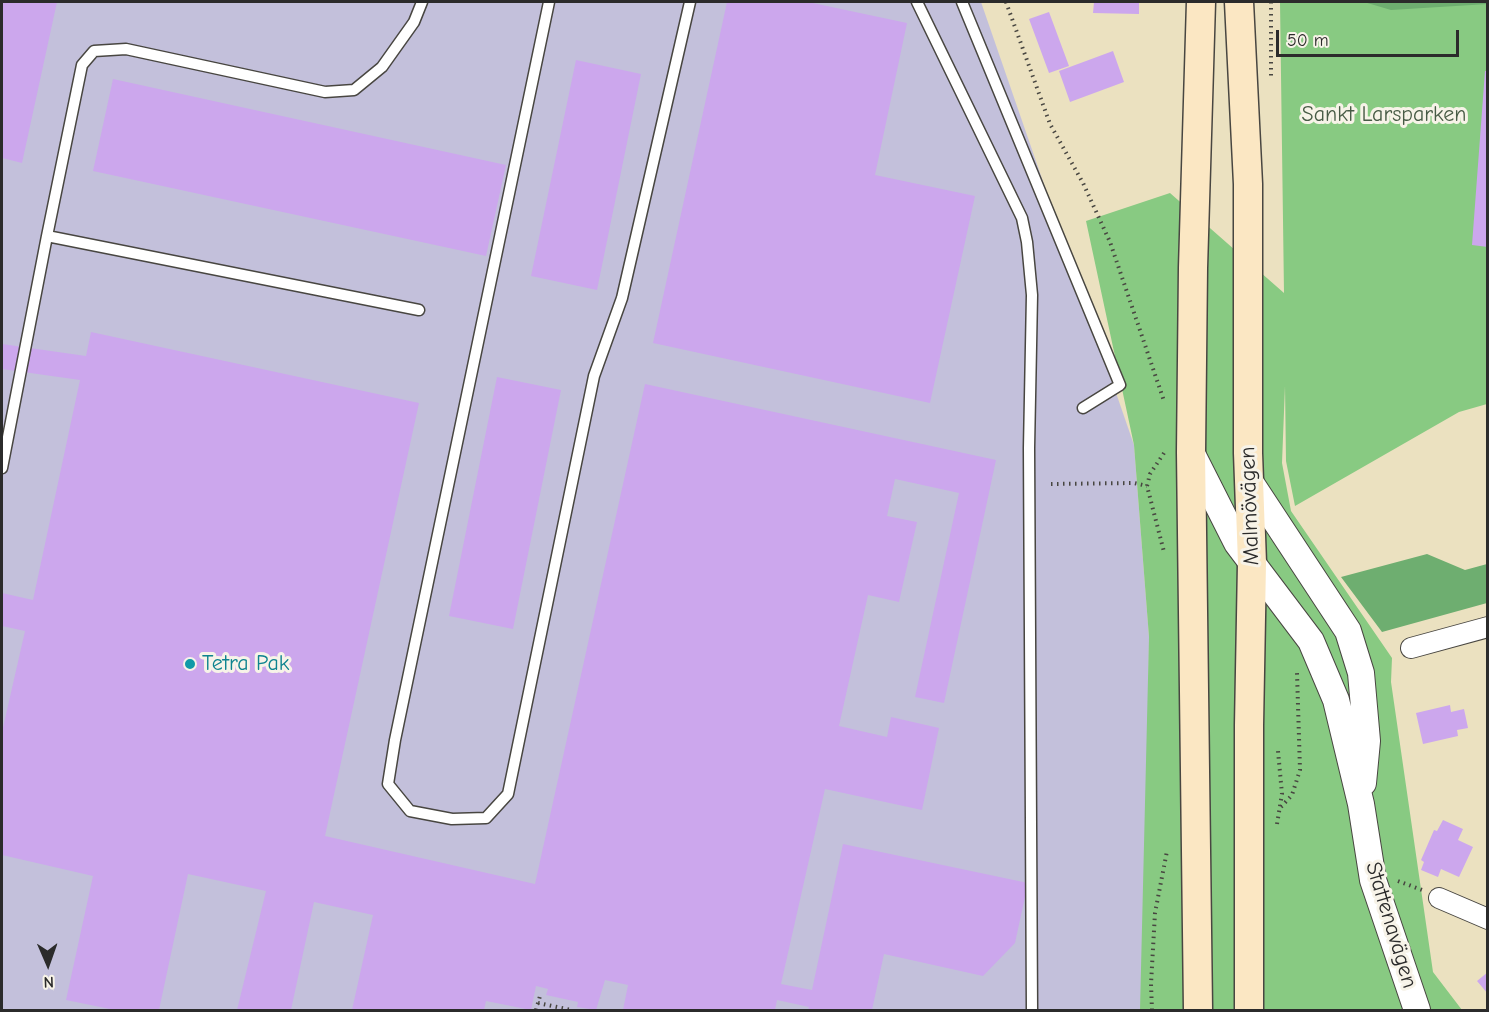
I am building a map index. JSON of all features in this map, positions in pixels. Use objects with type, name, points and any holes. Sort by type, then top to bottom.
[{"type":"main road","points":[[1198,1011],[1178,452],[1192,268],[1201,2]]},
{"type":"main road","name":"Malmövägen","points":[[1239,2],[1248,184],[1252,562],[1249,725],[1250,1011]]},
{"type":"street","name":"Stattenavägen","points":[[1178,452],[1237,543],[1311,641],[1336,700],[1361,804],[1373,880],[1417,1011]]},
{"type":"street","name":"Stattenavägen","points":[[1250,482],[1348,631],[1361,673],[1366,741],[1361,804]]},
{"type":"street","points":[[1411,648],[1488,627]]},
{"type":"street","points":[[1439,898],[1488,920]]},
{"type":"lane","points":[[2,468],[82,65],[94,51],[126,49],[325,92],[354,90],[382,67],[414,22],[422,2]]},
{"type":"lane","points":[[549,2],[395,740],[388,784],[410,811],[452,819],[486,818],[508,794],[594,376],[622,298],[690,2]]},
{"type":"lane","points":[[917,2],[1022,218],[1027,242],[1032,295],[1029,460],[1032,1011]]},
{"type":"lane","points":[[962,2],[1120,385],[1083,408]]},
{"type":"lane","points":[[47,236],[419,310]]},
{"type":"path","points":[[1006,2],[1050,124],[1083,183],[1110,242],[1166,408]]},
{"type":"path","points":[[1164,560],[1164,548],[1147,486],[1150,474],[1178,452]]},
{"type":"path","points":[[1051,484],[1134,483],[1147,486]]},
{"type":"path","points":[[1280,807],[1292,795],[1300,770],[1297,665]]},
{"type":"path","points":[[1152,1011],[1151,984],[1155,914],[1167,857],[1167,845]]},
{"type":"path","points":[[1373,880],[1401,882],[1439,898]]},
{"type":"path","points":[[536,1011],[540,996]]},
{"type":"path","points":[[538,1003],[571,1011]]},
{"type":"shaded area","points":[[2,2],[981,2],[1134,445],[1149,637],[1146,1010],[2,1010]]},
{"type":"green space","name":"Sankt Larsparken","points":[[1280,2],[1487,2],[1487,404],[1459,412],[1295,506],[1286,461],[1285,386],[1282,463],[1291,511],[1392,658],[1391,682],[1433,972],[1462,1010],[1140,1010],[1149,637],[1134,445],[1086,221],[1170,193],[1284,293]]},
{"type":"green space","points":[[1364,2],[1487,2],[1488,4],[1391,10]]},
{"type":"green space","points":[[1427,554],[1465,570],[1487,564],[1487,603],[1382,632],[1341,577]]},
{"type":"building","points":[[2,2],[57,2],[22,163],[2,158]]},
{"type":"building","points":[[727,2],[808,2],[907,23],[875,175],[975,196],[930,403],[653,343]]},
{"type":"building","points":[[1094,2],[1139,2],[1139,14],[1093,13]]},
{"type":"building","points":[[1049,12],[1069,66],[1049,73],[1029,19]]},
{"type":"building","points":[[1113,51],[1124,82],[1070,102],[1059,71]]},
{"type":"building","points":[[576,60],[641,74],[597,290],[531,276]]},
{"type":"building","points":[[1485,71],[1488,71],[1488,247],[1472,245]]},
{"type":"building","points":[[113,79],[506,165],[486,256],[93,171]]},
{"type":"building","name":"Tetra Pak","points":[[91,332],[419,403],[325,836],[535,884],[645,384],[996,460],[944,703],[915,697],[959,493],[895,479],[887,516],[917,522],[899,602],[868,595],[839,726],[887,737],[891,717],[939,728],[922,810],[825,789],[781,984],[812,990],[843,844],[1028,883],[1015,943],[983,976],[884,954],[872,1010],[808,1010],[809,1007],[777,1000],[775,1010],[623,1010],[628,985],[605,980],[596,1010],[577,1007],[578,1002],[546,995],[548,989],[536,986],[531,1010],[486,1001],[484,1010],[352,1010],[373,915],[314,902],[291,1010],[237,1010],[266,891],[188,874],[159,1010],[115,1010],[66,1000],[93,876],[2,855],[2,732],[25,631],[2,626],[2,593],[33,600],[80,380],[2,369],[2,344],[86,356]]},
{"type":"building","points":[[497,377],[561,390],[513,629],[449,616]]},
{"type":"building","points":[[1450,705],[1451,712],[1464,709],[1468,728],[1457,730],[1458,736],[1423,744],[1416,713]]},
{"type":"building","points":[[1443,820],[1463,829],[1458,840],[1473,847],[1459,877],[1441,869],[1438,877],[1421,870],[1424,862],[1421,860],[1434,830],[1437,831]]},
{"type":"building","points":[[1488,972],[1488,994],[1477,981]]},
{"type":"place","name":"Tetra Pak","points":[[190,664]]}]
